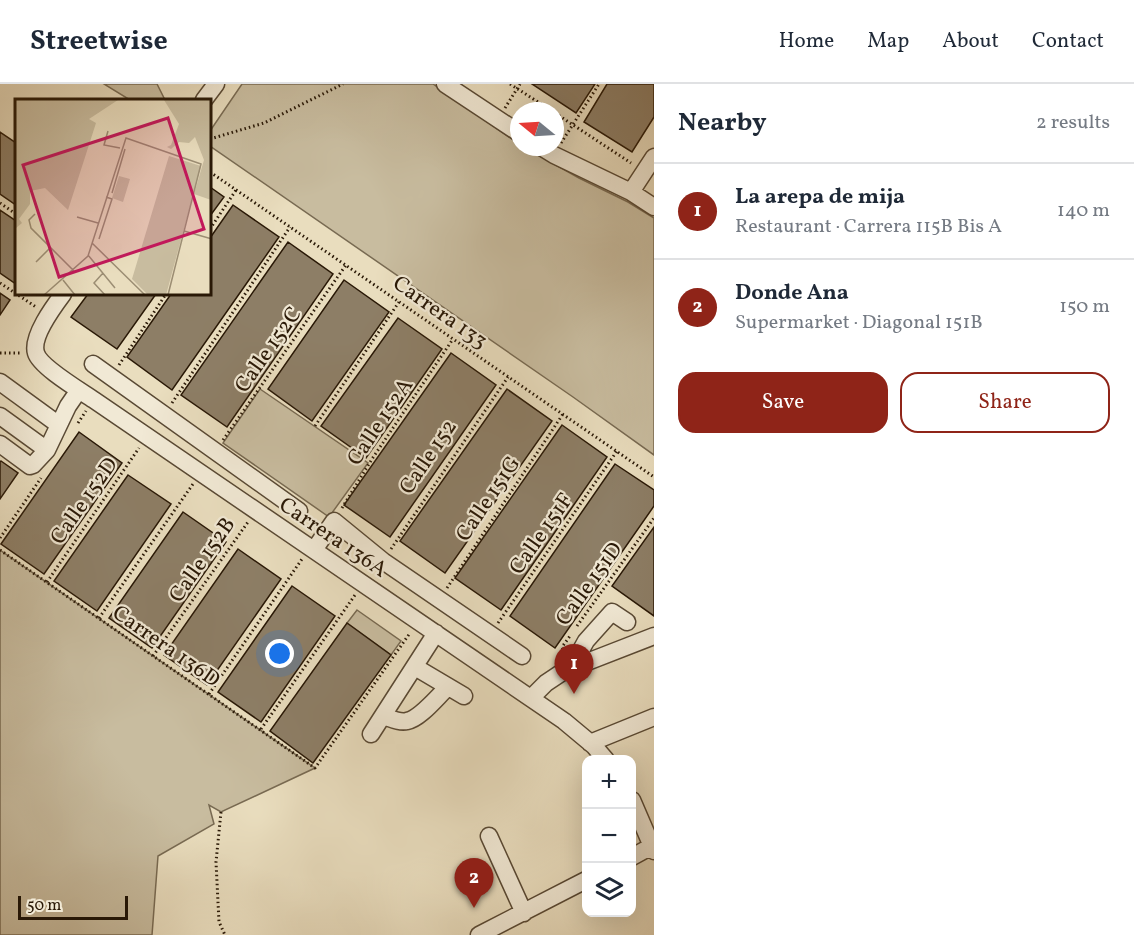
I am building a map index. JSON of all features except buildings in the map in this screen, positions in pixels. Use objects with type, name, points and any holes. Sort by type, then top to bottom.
[{"type":"street","points":[[205,99],[216,84]]},
{"type":"street","points":[[445,84],[510,128]]},
{"type":"street","points":[[558,156],[631,192],[654,207]]},
{"type":"street","points":[[631,192],[649,164]]},
{"type":"street","points":[[36,352],[38,336],[48,315],[62,296]]},
{"type":"street","name":"Carrera 136A","points":[[36,352],[42,362],[80,390],[564,721],[602,755]]},
{"type":"street","points":[[93,364],[299,511]]},
{"type":"street","points":[[0,382],[59,425]]},
{"type":"street","points":[[0,444],[30,466],[33,465],[47,450],[68,406],[80,390]]},
{"type":"street","points":[[0,416],[47,450]]},
{"type":"street","points":[[217,484],[232,463]]},
{"type":"street","points":[[312,549],[334,521],[383,561],[522,656]]},
{"type":"street","points":[[579,666],[583,645],[612,612],[627,622]]},
{"type":"street","points":[[371,734],[436,633]]},
{"type":"street","points":[[531,698],[564,671],[654,636]]},
{"type":"street","points":[[415,667],[464,696]]},
{"type":"street","points":[[383,716],[401,722],[409,721],[417,717],[448,687]]},
{"type":"street","points":[[590,743],[654,717]]},
{"type":"street","points":[[636,809],[653,849],[636,855]]},
{"type":"street","points":[[489,836],[524,913]]},
{"type":"street","points":[[487,933],[582,882]]},
{"type":"path","points":[[212,138],[264,123],[343,84]]},
{"type":"path","points":[[510,84],[538,102]]},
{"type":"path","points":[[497,120],[520,84]]},
{"type":"path","points":[[564,134],[599,84]]},
{"type":"path","points":[[564,118],[649,164]]},
{"type":"path","name":"Carrera 133","points":[[212,173],[654,477]]},
{"type":"path","points":[[212,226],[236,190]]},
{"type":"path","points":[[0,203],[15,213]]},
{"type":"path","points":[[164,414],[290,227]]},
{"type":"path","name":"Calle 152C","points":[[216,452],[346,265]]},
{"type":"path","points":[[0,283],[15,293]]},
{"type":"path","points":[[20,296],[48,315]]},
{"type":"path","points":[[111,376],[165,296]]},
{"type":"path","points":[[315,426],[399,302]]},
{"type":"path","name":"Calle 152A","points":[[334,521],[372,459],[453,339]]},
{"type":"path","points":[[0,353],[36,352]]},
{"type":"path","name":"Calle 152","points":[[383,561],[508,376]]},
{"type":"path","name":"Calle 151G","points":[[440,600],[563,414]]},
{"type":"path","name":"Calle 152D","points":[[46,582],[147,436]]},
{"type":"path","name":"Calle 151F","points":[[490,634],[616,451]]},
{"type":"path","points":[[99,618],[201,473]]},
{"type":"path","name":"Calle 152B","points":[[153,656],[256,510]]},
{"type":"path","name":"Calle 151D","points":[[579,666],[562,647],[654,518]]},
{"type":"path","points":[[208,694],[312,549]]},
{"type":"path","name":"Carrera 136D","points":[[0,550],[315,768],[418,621]]},
{"type":"path","points":[[260,730],[363,583]]},
{"type":"path","points":[[221,812],[216,862],[219,922],[225,935]]},
{"type":"shaded area","points":[[104,84],[157,84],[164,99],[128,99]]},
{"type":"shaded area","points":[[242,84],[433,84],[510,138],[510,156],[540,156],[654,218],[654,455],[573,397],[212,147],[212,128]]},
{"type":"shaded area","points":[[260,389],[368,463],[329,517],[223,443]]},
{"type":"shaded area","points":[[0,550],[315,768],[221,812],[209,805],[214,824],[158,856],[152,935],[0,935]]},
{"type":"shaded area","points":[[357,610],[401,641],[391,655],[347,623]]},
{"type":"place","name":"La arepa de mija","points":[[574,694]]},
{"type":"place","name":"Donde Ana","points":[[474,908]]}]
